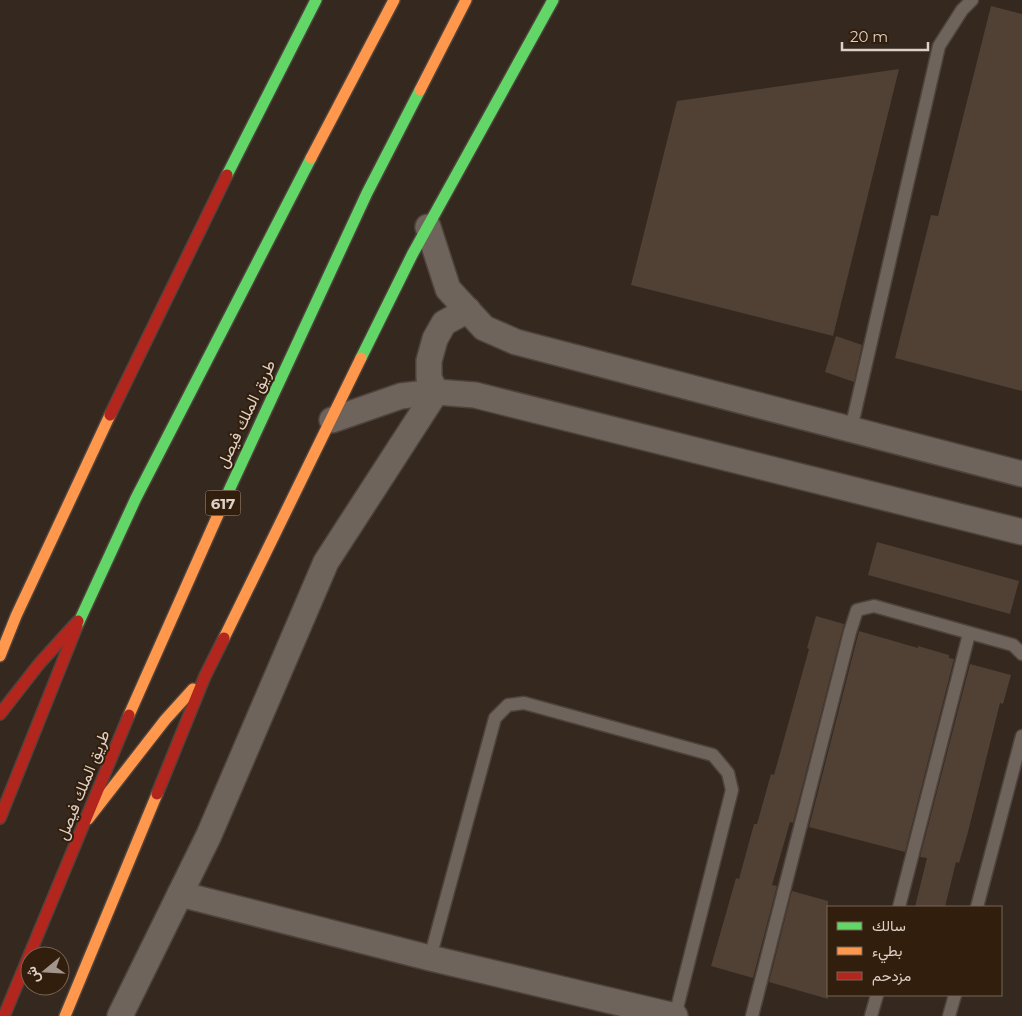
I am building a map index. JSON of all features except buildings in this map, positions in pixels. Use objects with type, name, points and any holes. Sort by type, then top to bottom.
[{"type":"main road","points":[[0,656],[16,616],[113,408],[283,61],[316,0]]},
{"type":"main road","points":[[0,818],[80,618],[141,489],[355,71],[394,0]]},
{"type":"main road","name":"طريق الملك فيصل","points":[[4,1016],[86,822],[127,719],[258,425],[367,194],[466,0]]},
{"type":"main road","points":[[65,1016],[205,676],[412,255],[553,0]]},
{"type":"main road","points":[[0,714],[39,664],[80,618]]},
{"type":"main road","points":[[86,822],[116,786],[158,728],[205,676]]},
{"type":"street","points":[[428,227],[448,289],[484,328],[516,342],[1022,474]]},
{"type":"street","points":[[436,392],[429,378],[429,361],[435,339],[444,324],[468,310]]},
{"type":"street","points":[[120,1016],[209,835],[326,562],[436,392]]},
{"type":"street","points":[[332,420],[401,396],[436,392],[475,395],[1022,532]]},
{"type":"street","points":[[180,894],[430,958],[675,1016]]},
{"type":"lane","points":[[851,429],[939,46],[962,10],[972,0]]},
{"type":"lane","points":[[752,1016],[857,610],[874,606],[1013,645],[1022,654]]},
{"type":"lane","points":[[899,906],[970,634]]},
{"type":"lane","points":[[430,958],[495,718],[508,706],[524,704],[713,755],[728,773],[732,790],[675,1016]]},
{"type":"lane","points":[[977,906],[1022,736]]},
{"type":"lane","points":[[871,1016],[876,996]]},
{"type":"lane","points":[[949,1016],[954,996]]},
{"type":"traffic: fast","points":[[227,175],[316,0]]},
{"type":"traffic: fast","points":[[361,358],[412,255],[553,0]]},
{"type":"traffic: fast","points":[[225,499],[367,193],[420,90]]},
{"type":"traffic: fast","points":[[77,626],[136,498],[311,158]]},
{"type":"traffic: slow","points":[[311,158],[394,0]]},
{"type":"traffic: slow","points":[[420,90],[466,0]]},
{"type":"traffic: slow","points":[[224,638],[361,358]]},
{"type":"traffic: slow","points":[[0,656],[16,616],[110,415]]},
{"type":"traffic: slow","points":[[129,715],[225,499]]},
{"type":"traffic: slow","points":[[88,819],[165,720],[193,689]]},
{"type":"traffic: slow","points":[[65,1016],[157,794]]},
{"type":"traffic: jam","points":[[110,415],[227,175]]},
{"type":"traffic: jam","points":[[0,714],[39,664],[78,621]]},
{"type":"traffic: jam","points":[[0,818],[77,626]]},
{"type":"traffic: jam","points":[[157,794],[205,676],[224,638]]},
{"type":"traffic: jam","points":[[4,1016],[129,715]]}]
